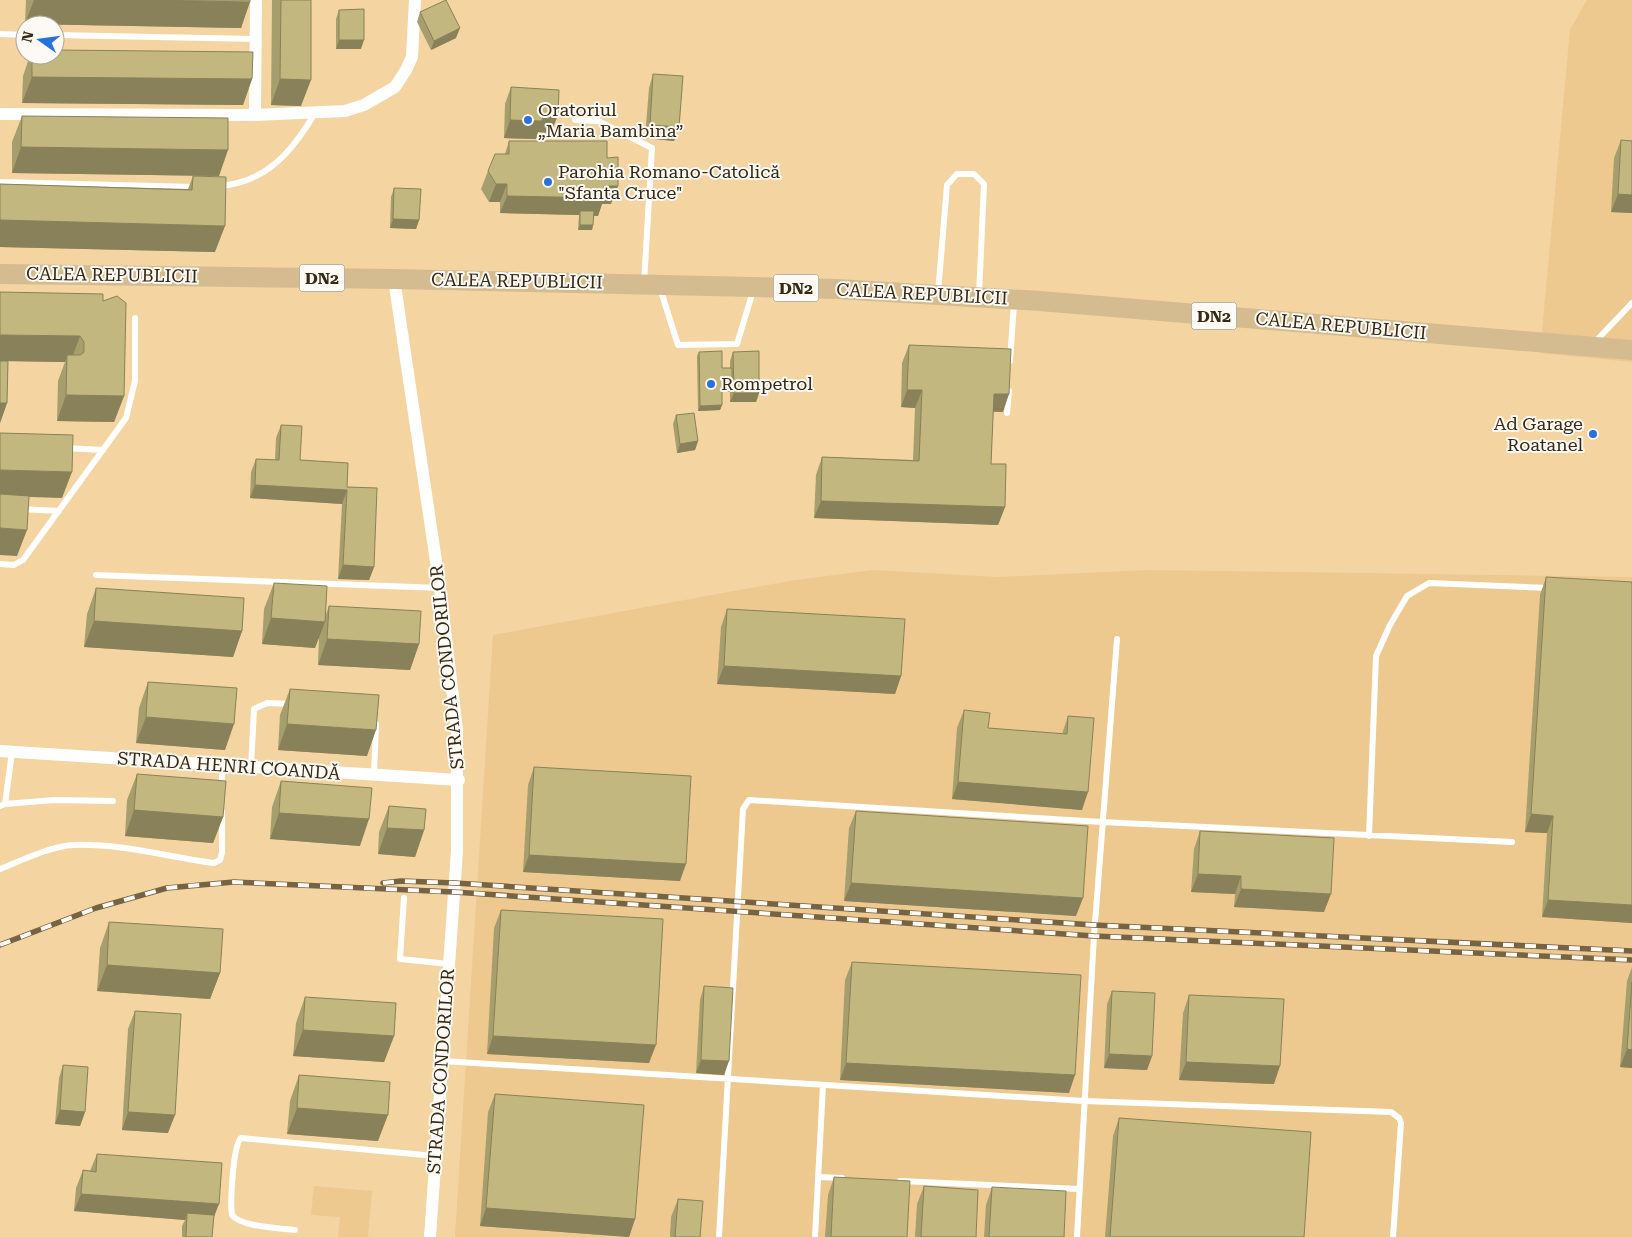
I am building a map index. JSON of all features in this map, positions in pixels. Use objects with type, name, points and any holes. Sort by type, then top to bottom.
[{"type":"main road","name":"CALEA REPUBLICII","points":[[0,274],[651,284],[938,294],[1632,350]]},
{"type":"street","points":[[255,115],[256,0]]},
{"type":"street","points":[[0,114],[255,115],[345,111],[364,105],[395,87],[406,70],[412,57],[415,0]]},
{"type":"street","name":"STRADA CONDORILOR","points":[[394,279],[440,588],[457,730],[459,780],[457,851],[430,1237]]},
{"type":"street","name":"STRADA HENRI COANDĂ","points":[[6,752],[459,780]]},
{"type":"lane","points":[[0,34],[15,35]]},
{"type":"lane","points":[[65,35],[256,39]]},
{"type":"lane","points":[[211,186],[231,185],[262,175],[298,142],[315,112]]},
{"type":"lane","points":[[575,120],[598,121],[652,148],[651,284],[678,345],[737,344],[754,287]]},
{"type":"lane","points":[[938,294],[947,185],[957,174],[974,174],[984,184],[978,297]]},
{"type":"lane","points":[[0,182],[202,187]]},
{"type":"lane","points":[[1010,366],[1014,300]]},
{"type":"lane","points":[[1591,346],[1632,303]]},
{"type":"lane","points":[[0,564],[14,565],[23,560],[126,418],[135,381],[135,318]]},
{"type":"lane","points":[[1007,413],[1009,385]]},
{"type":"lane","points":[[56,448],[103,450]]},
{"type":"lane","points":[[10,508],[59,511]]},
{"type":"lane","points":[[96,575],[440,588]]},
{"type":"lane","points":[[1369,836],[1376,656],[1390,625],[1407,596],[1429,583],[1555,588]]},
{"type":"lane","points":[[1077,1237],[1102,822],[1117,639]]},
{"type":"lane","points":[[251,767],[254,709],[267,703],[295,704]]},
{"type":"lane","points":[[374,714],[376,721],[374,775]]},
{"type":"lane","points":[[6,752],[3,805],[55,800],[113,801]]},
{"type":"lane","points":[[222,765],[222,795]]},
{"type":"lane","points":[[719,1237],[743,809],[749,800],[1102,822],[1512,842]]},
{"type":"lane","points":[[0,869],[71,845],[118,849],[214,863],[220,860],[222,853],[222,804]]},
{"type":"lane","points":[[404,898],[400,959],[449,964]]},
{"type":"lane","points":[[442,1061],[1084,1101],[1392,1112],[1399,1118],[1401,1123],[1392,1237]]},
{"type":"lane","points":[[816,1237],[823,1085]]},
{"type":"lane","points":[[295,1230],[249,1224],[234,1218],[232,1215],[235,1156],[237,1144],[241,1138],[435,1156]]},
{"type":"lane","points":[[818,1177],[848,1178]]},
{"type":"lane","points":[[896,1181],[1080,1189]]},
{"type":"shaded area","points":[[1587,0],[1632,0],[1632,362],[1540,353],[1570,30]]},
{"type":"shaded area","points":[[873,570],[997,577],[1149,570],[1632,577],[1632,1237],[455,1237],[493,635],[789,581]]},
{"type":"shaded area","points":[[314,1186],[372,1191],[368,1237],[338,1237],[340,1217],[311,1215]]},
{"type":"building","points":[[146,0],[250,0],[250,2]]},
{"type":"building","points":[[281,0],[311,0],[311,80],[280,79]]},
{"type":"building","points":[[446,0],[460,28],[434,41],[420,12]]},
{"type":"building","points":[[364,9],[364,40],[339,40],[339,10]]},
{"type":"building","points":[[65,50],[253,52],[252,79],[32,77],[32,65],[65,65]]},
{"type":"building","points":[[653,74],[683,76],[679,127],[650,125]]},
{"type":"building","points":[[511,87],[559,90],[558,115],[543,114],[542,121],[510,120]]},
{"type":"building","points":[[22,116],[228,118],[228,150],[21,147]]},
{"type":"building","points":[[1621,140],[1632,141],[1632,195],[1618,194]]},
{"type":"building","name":"Parohia Romano-Catolică \"Sfanta Cruce\"","points":[[509,141],[607,141],[607,158],[618,157],[618,186],[604,186],[604,198],[507,196],[507,184],[496,184],[488,171],[495,154],[509,154]]},
{"type":"building","points":[[193,176],[226,177],[225,226],[0,220],[0,184],[192,190]]},
{"type":"building","points":[[394,188],[421,189],[419,220],[393,219]]},
{"type":"building","points":[[580,211],[594,211],[593,225],[580,225]]},
{"type":"building","points":[[0,292],[103,294],[103,301],[117,296],[126,303],[124,396],[66,395],[67,355],[80,355],[84,352],[84,342],[80,336],[0,335]]},
{"type":"building","points":[[909,345],[1011,349],[1009,394],[994,394],[991,464],[1006,464],[1005,507],[821,501],[822,457],[919,461],[922,390],[907,390]]},
{"type":"building","points":[[722,351],[722,368],[732,368],[732,387],[722,387],[722,405],[700,406],[699,352]]},
{"type":"building","points":[[759,351],[759,393],[734,393],[733,352]]},
{"type":"building","points":[[0,361],[8,361],[7,403],[0,403]]},
{"type":"building","points":[[694,413],[698,441],[680,444],[676,415]]},
{"type":"building","points":[[281,425],[302,426],[300,460],[348,463],[347,487],[377,488],[374,567],[343,565],[347,490],[255,485],[256,459],[279,460]]},
{"type":"building","points":[[0,433],[73,435],[72,472],[0,470]]},
{"type":"building","points":[[0,494],[29,496],[27,530],[0,528]]},
{"type":"building","points":[[1546,577],[1632,582],[1632,905],[1548,900],[1553,816],[1531,814]]},
{"type":"building","points":[[274,583],[327,586],[325,622],[271,618]]},
{"type":"building","points":[[96,588],[244,598],[242,631],[94,621]]},
{"type":"building","points":[[329,606],[421,611],[419,644],[327,639]]},
{"type":"building","points":[[727,609],[905,619],[901,676],[724,666]]},
{"type":"building","points":[[148,682],[237,688],[234,724],[146,717]]},
{"type":"building","points":[[290,689],[379,695],[376,730],[287,724]]},
{"type":"building","points":[[964,710],[990,713],[988,728],[1067,734],[1068,716],[1094,718],[1088,792],[958,782]]},
{"type":"building","points":[[534,767],[691,776],[686,864],[529,855]]},
{"type":"building","points":[[137,774],[226,781],[223,817],[134,810]]},
{"type":"building","points":[[281,781],[372,788],[369,819],[279,813]]},
{"type":"building","points":[[389,806],[426,809],[424,830],[387,828]]},
{"type":"building","points":[[856,811],[1088,826],[1083,898],[851,883]]},
{"type":"building","points":[[1200,831],[1334,838],[1331,894],[1241,889],[1241,876],[1198,874]]},
{"type":"building","points":[[501,910],[663,919],[656,1045],[493,1036]]},
{"type":"building","points":[[109,922],[223,929],[220,973],[107,965]]},
{"type":"building","points":[[852,962],[1081,975],[1075,1075],[846,1063]]},
{"type":"building","points":[[1632,982],[1632,1050],[1627,1049]]},
{"type":"building","points":[[704,986],[733,988],[729,1061],[701,1060]]},
{"type":"building","points":[[1112,991],[1155,993],[1152,1056],[1109,1054]]},
{"type":"building","points":[[1189,995],[1284,999],[1280,1066],[1186,1062]]},
{"type":"building","points":[[305,997],[396,1003],[394,1036],[303,1030]]},
{"type":"building","points":[[135,1011],[181,1014],[175,1115],[128,1112]]},
{"type":"building","points":[[63,1065],[88,1067],[85,1112],[60,1110]]},
{"type":"building","points":[[299,1075],[390,1082],[388,1115],[297,1108]]},
{"type":"building","points":[[495,1094],[644,1105],[635,1219],[486,1208]]},
{"type":"building","points":[[1119,1118],[1311,1132],[1304,1237],[1110,1237]]},
{"type":"building","points":[[97,1154],[222,1163],[219,1204],[81,1194],[83,1170],[96,1172]]},
{"type":"building","points":[[834,1177],[910,1181],[907,1237],[831,1237]]},
{"type":"building","points":[[924,1186],[978,1190],[976,1237],[921,1237]]},
{"type":"building","points":[[992,1187],[1066,1191],[1064,1237],[989,1237]]},
{"type":"building","points":[[678,1199],[703,1201],[700,1237],[675,1237]]},
{"type":"building","points":[[187,1213],[214,1215],[212,1237],[186,1237]]},
{"type":"railway","points":[[383,883],[401,881],[455,883],[1094,925],[1632,951]]},
{"type":"railway","points":[[0,945],[96,908],[167,888],[234,882],[454,892],[1094,936],[1632,960]]},
{"type":"place","name":"Oratoriul „Maria Bambina”","points":[[528,120]]},
{"type":"place","name":"Parohia Romano-Catolică \"Sfanta Cruce\"","points":[[548,182]]},
{"type":"place","name":"Rompetrol","points":[[711,384]]},
{"type":"place","name":"Ad Garage Roatanel","points":[[1593,434]]}]
